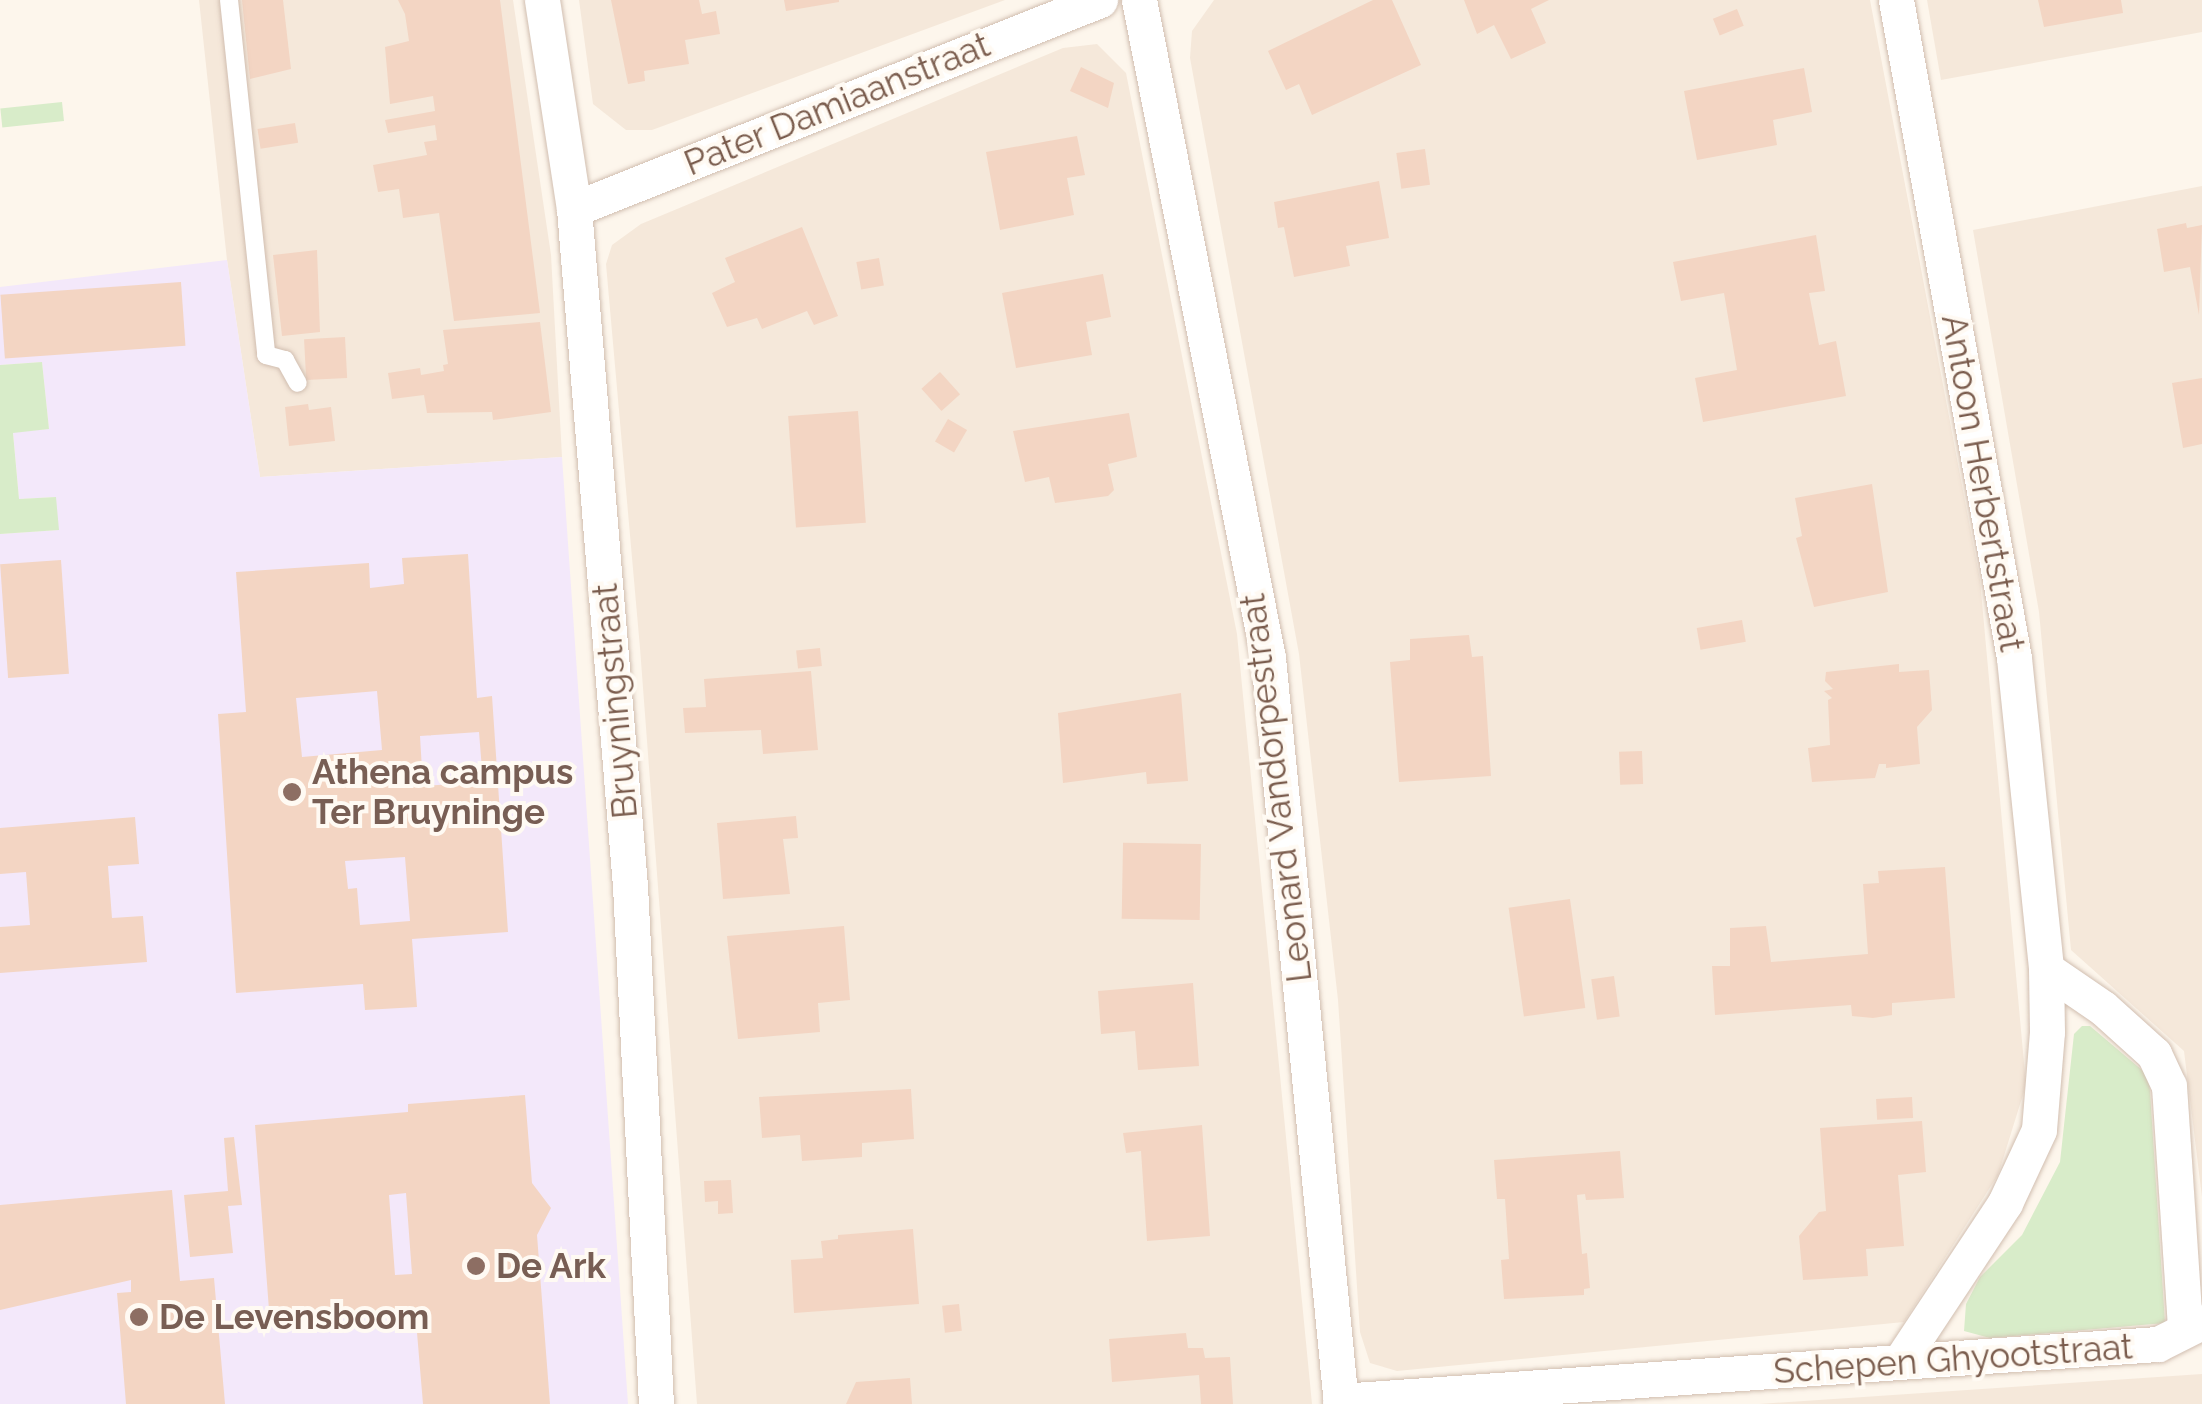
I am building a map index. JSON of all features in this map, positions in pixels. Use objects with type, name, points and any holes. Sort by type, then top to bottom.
[{"type":"street","name":"Bruyningstraat","points":[[542,0],[574,210],[630,886],[656,1404]]},
{"type":"street","name":"Pater Damiaanstraat","points":[[574,210],[1100,0]]},
{"type":"street","name":"Leonard Vandorpestraat","points":[[1139,0],[1268,658],[1340,1402]]},
{"type":"street","name":"Antoon Herbertstraat","points":[[1896,0],[2014,658],[2046,969],[2047,1032],[2038,1130],[2006,1203],[1902,1360]]},
{"type":"street","points":[[2046,969],[2103,1008],[2154,1054],[2169,1086],[2193,1325]]},
{"type":"street","name":"Schepen Ghyootstraat","points":[[1340,1402],[2158,1344],[2193,1325]]},
{"type":"lane","points":[[229,0],[266,355],[285,360],[298,383]]},
{"type":"shaded area","points":[[199,0],[513,0],[551,255],[562,457],[260,477],[227,260]]},
{"type":"shaded area","points":[[579,0],[1005,0],[652,130],[626,130],[593,104]]},
{"type":"shaded area","points":[[1214,0],[1870,0],[1980,580],[2026,1085],[1998,1175],[1904,1322],[1397,1371],[1370,1363],[1360,1332],[1338,1000],[1299,654],[1190,58],[1192,31]]},
{"type":"shaded area","points":[[1927,0],[2202,0],[2202,32],[1941,80]]},
{"type":"shaded area","points":[[1097,44],[1126,73],[1237,634],[1312,1404],[697,1404],[640,648],[606,264],[612,245],[641,224],[1063,48]]},
{"type":"shaded area","points":[[2202,186],[2202,1197],[2184,1051],[2071,950],[2039,612],[1973,230]]},
{"type":"shaded area","name":"Athena campus Ter Bruyninge","points":[[227,260],[260,477],[562,457],[628,1404],[0,1404],[0,534],[58,530],[55,497],[19,499],[13,432],[49,429],[42,362],[0,365],[0,287]]},
{"type":"shaded area","points":[[2202,1374],[2202,1404],[1759,1404]]},
{"type":"green space","points":[[62,102],[64,121],[2,127],[0,108]]},
{"type":"green space","points":[[42,362],[49,429],[13,433],[19,499],[56,497],[59,530],[0,534],[0,365]]},
{"type":"green space","points":[[2082,1026],[2090,1026],[2149,1076],[2165,1323],[1990,1338],[1964,1331],[1966,1304],[1980,1277],[2022,1235],[2060,1162],[2074,1034]]},
{"type":"building","points":[[242,0],[283,0],[291,69],[250,79]]},
{"type":"building","points":[[398,0],[500,0],[540,313],[454,321],[439,213],[403,218],[399,189],[378,192],[373,165],[427,155],[424,142],[437,140],[435,125],[388,133],[385,120],[435,111],[433,96],[390,104],[385,47],[409,41],[405,14]]},
{"type":"building","points":[[611,0],[699,0],[702,14],[716,11],[720,34],[685,40],[689,64],[644,71],[645,81],[628,84]]},
{"type":"building","points":[[784,0],[839,0],[839,2],[786,11]]},
{"type":"building","points":[[1373,0],[1392,0],[1421,65],[1312,115],[1299,84],[1286,90],[1268,51]]},
{"type":"building","points":[[1464,0],[1549,0],[1531,9],[1546,43],[1511,59],[1494,25],[1477,34]]},
{"type":"building","points":[[2038,0],[2121,0],[2123,13],[2044,27]]},
{"type":"building","points":[[1737,9],[1744,26],[1720,35],[1713,19]]},
{"type":"building","points":[[1081,67],[1114,83],[1108,108],[1070,91]]},
{"type":"building","points":[[1804,68],[1812,112],[1773,120],[1777,145],[1697,160],[1684,91]]},
{"type":"building","points":[[295,123],[298,143],[261,149],[257,129]]},
{"type":"building","points":[[1077,136],[1085,175],[1067,178],[1074,215],[1000,230],[986,152]]},
{"type":"building","points":[[1425,149],[1430,185],[1401,189],[1396,153]]},
{"type":"building","points":[[1379,181],[1389,238],[1346,246],[1350,266],[1294,277],[1284,227],[1278,228],[1274,202]]},
{"type":"building","points":[[2186,223],[2187,228],[2202,225],[2199,315],[2190,267],[2164,272],[2157,229]]},
{"type":"building","points":[[802,227],[838,316],[814,325],[807,311],[762,329],[757,318],[727,327],[712,293],[735,282],[725,258]]},
{"type":"building","points":[[1816,235],[1825,291],[1809,293],[1819,345],[1836,341],[1846,396],[1703,422],[1695,378],[1737,370],[1724,293],[1681,301],[1673,262]]},
{"type":"building","points":[[317,250],[320,332],[282,336],[273,255]]},
{"type":"building","points":[[879,258],[884,286],[861,290],[856,262]]},
{"type":"building","points":[[1103,274],[1111,317],[1086,322],[1092,355],[1016,368],[1002,293]]},
{"type":"building","points":[[181,282],[185,346],[5,358],[0,295]]},
{"type":"building","points":[[540,322],[551,412],[493,420],[492,412],[427,413],[424,395],[392,399],[388,373],[420,368],[421,375],[444,371],[443,365],[448,364],[443,330]]},
{"type":"building","points":[[345,337],[347,378],[306,380],[304,339]]},
{"type":"building","points":[[940,372],[960,394],[941,411],[921,389]]},
{"type":"building","points":[[2202,378],[2202,444],[2183,448],[2172,383]]},
{"type":"building","points":[[308,404],[309,410],[331,407],[335,441],[289,446],[285,407]]},
{"type":"building","points":[[858,411],[866,523],[796,528],[788,416]]},
{"type":"building","points":[[1129,413],[1137,457],[1108,464],[1114,490],[1108,496],[1055,503],[1049,477],[1025,482],[1013,431]]},
{"type":"building","points":[[948,419],[967,430],[954,453],[935,442]]},
{"type":"building","points":[[1872,484],[1888,592],[1814,607],[1796,538],[1802,536],[1795,498]]},
{"type":"building","points":[[468,554],[477,698],[492,696],[508,932],[412,939],[417,1007],[365,1010],[363,984],[236,993],[218,714],[246,712],[236,572],[369,563],[370,588],[404,584],[402,558]],"holes":[[[377,691],[382,750],[302,757],[296,698]],[[479,732],[483,782],[423,786],[420,736]],[[405,857],[410,921],[360,925],[357,888],[348,889],[345,861]]]},
{"type":"building","points":[[61,560],[69,674],[8,678],[0,564]]},
{"type":"building","points":[[1742,620],[1746,642],[1701,650],[1697,628]]},
{"type":"building","points":[[1469,635],[1472,657],[1483,656],[1491,776],[1399,782],[1390,662],[1410,660],[1410,639]]},
{"type":"building","points":[[820,648],[822,666],[798,668],[796,651]]},
{"type":"building","points":[[1899,664],[1899,672],[1929,670],[1932,710],[1917,727],[1920,764],[1886,768],[1886,764],[1879,764],[1875,778],[1812,782],[1808,748],[1830,745],[1828,700],[1832,698],[1824,691],[1833,689],[1825,681],[1826,672]]},
{"type":"building","points":[[811,671],[818,750],[763,754],[761,730],[685,733],[683,708],[706,707],[704,679]]},
{"type":"building","points":[[1181,693],[1188,781],[1147,784],[1146,772],[1063,783],[1058,713]]},
{"type":"building","points":[[1642,751],[1643,784],[1620,785],[1619,752]]},
{"type":"building","points":[[796,816],[798,838],[783,839],[790,894],[723,899],[717,823]]},
{"type":"building","points":[[135,817],[139,864],[108,866],[112,918],[143,916],[147,962],[0,973],[0,927],[30,925],[26,872],[0,874],[0,828]]},
{"type":"building","points":[[1123,843],[1201,844],[1200,920],[1122,919]]},
{"type":"building","points":[[1945,867],[1955,998],[1892,1003],[1892,1015],[1873,1018],[1852,1016],[1851,1005],[1715,1015],[1712,966],[1730,966],[1730,928],[1766,926],[1771,962],[1868,954],[1863,884],[1879,883],[1878,871]]},
{"type":"building","points":[[1570,899],[1585,1008],[1524,1017],[1509,908]]},
{"type":"building","points":[[844,926],[850,1000],[818,1003],[820,1032],[738,1039],[727,936]]},
{"type":"building","points":[[1614,976],[1620,1017],[1597,1020],[1591,979]]},
{"type":"building","points":[[1193,983],[1199,1066],[1138,1070],[1135,1031],[1101,1034],[1098,991]]},
{"type":"building","points":[[911,1089],[914,1139],[862,1143],[862,1157],[802,1161],[800,1135],[762,1138],[759,1097]]},
{"type":"building","points":[[525,1095],[532,1183],[551,1208],[537,1235],[550,1404],[423,1404],[415,1309],[270,1323],[255,1125],[408,1112],[408,1104]],"holes":[[[406,1193],[412,1274],[395,1275],[389,1195]]]},
{"type":"building","points":[[1912,1097],[1913,1118],[1877,1120],[1876,1099]]},
{"type":"building","points":[[1922,1121],[1926,1172],[1898,1175],[1904,1246],[1866,1249],[1868,1276],[1803,1280],[1799,1236],[1819,1212],[1826,1211],[1820,1128]]},
{"type":"building","points":[[1202,1125],[1210,1236],[1147,1241],[1141,1151],[1126,1153],[1123,1133]]},
{"type":"building","points":[[234,1137],[242,1205],[228,1206],[233,1253],[190,1257],[184,1195],[228,1191],[224,1138]]},
{"type":"building","points":[[1620,1151],[1624,1198],[1586,1200],[1585,1194],[1577,1195],[1582,1254],[1587,1253],[1590,1288],[1584,1289],[1584,1295],[1504,1299],[1501,1260],[1509,1259],[1505,1199],[1497,1199],[1494,1160]]},
{"type":"building","points":[[731,1180],[733,1213],[718,1214],[718,1201],[705,1202],[704,1181]]},
{"type":"building","points":[[172,1190],[180,1281],[214,1278],[225,1404],[126,1404],[117,1293],[131,1292],[131,1280],[0,1310],[0,1205]]},
{"type":"building","points":[[913,1229],[919,1304],[794,1313],[791,1260],[823,1258],[821,1241],[838,1239],[838,1235]]},
{"type":"building","points":[[959,1304],[962,1331],[945,1333],[942,1306]]},
{"type":"building","points":[[1186,1333],[1188,1348],[1203,1348],[1205,1358],[1230,1357],[1233,1404],[1201,1404],[1199,1375],[1112,1382],[1109,1339]]},
{"type":"building","points":[[910,1378],[912,1404],[846,1404],[856,1382]]},
{"type":"place","name":"Athena campus Ter Bruyninge","points":[[292,792]]},
{"type":"place","name":"De Ark","points":[[476,1266]]},
{"type":"place","name":"De Levensboom","points":[[139,1317]]}]
